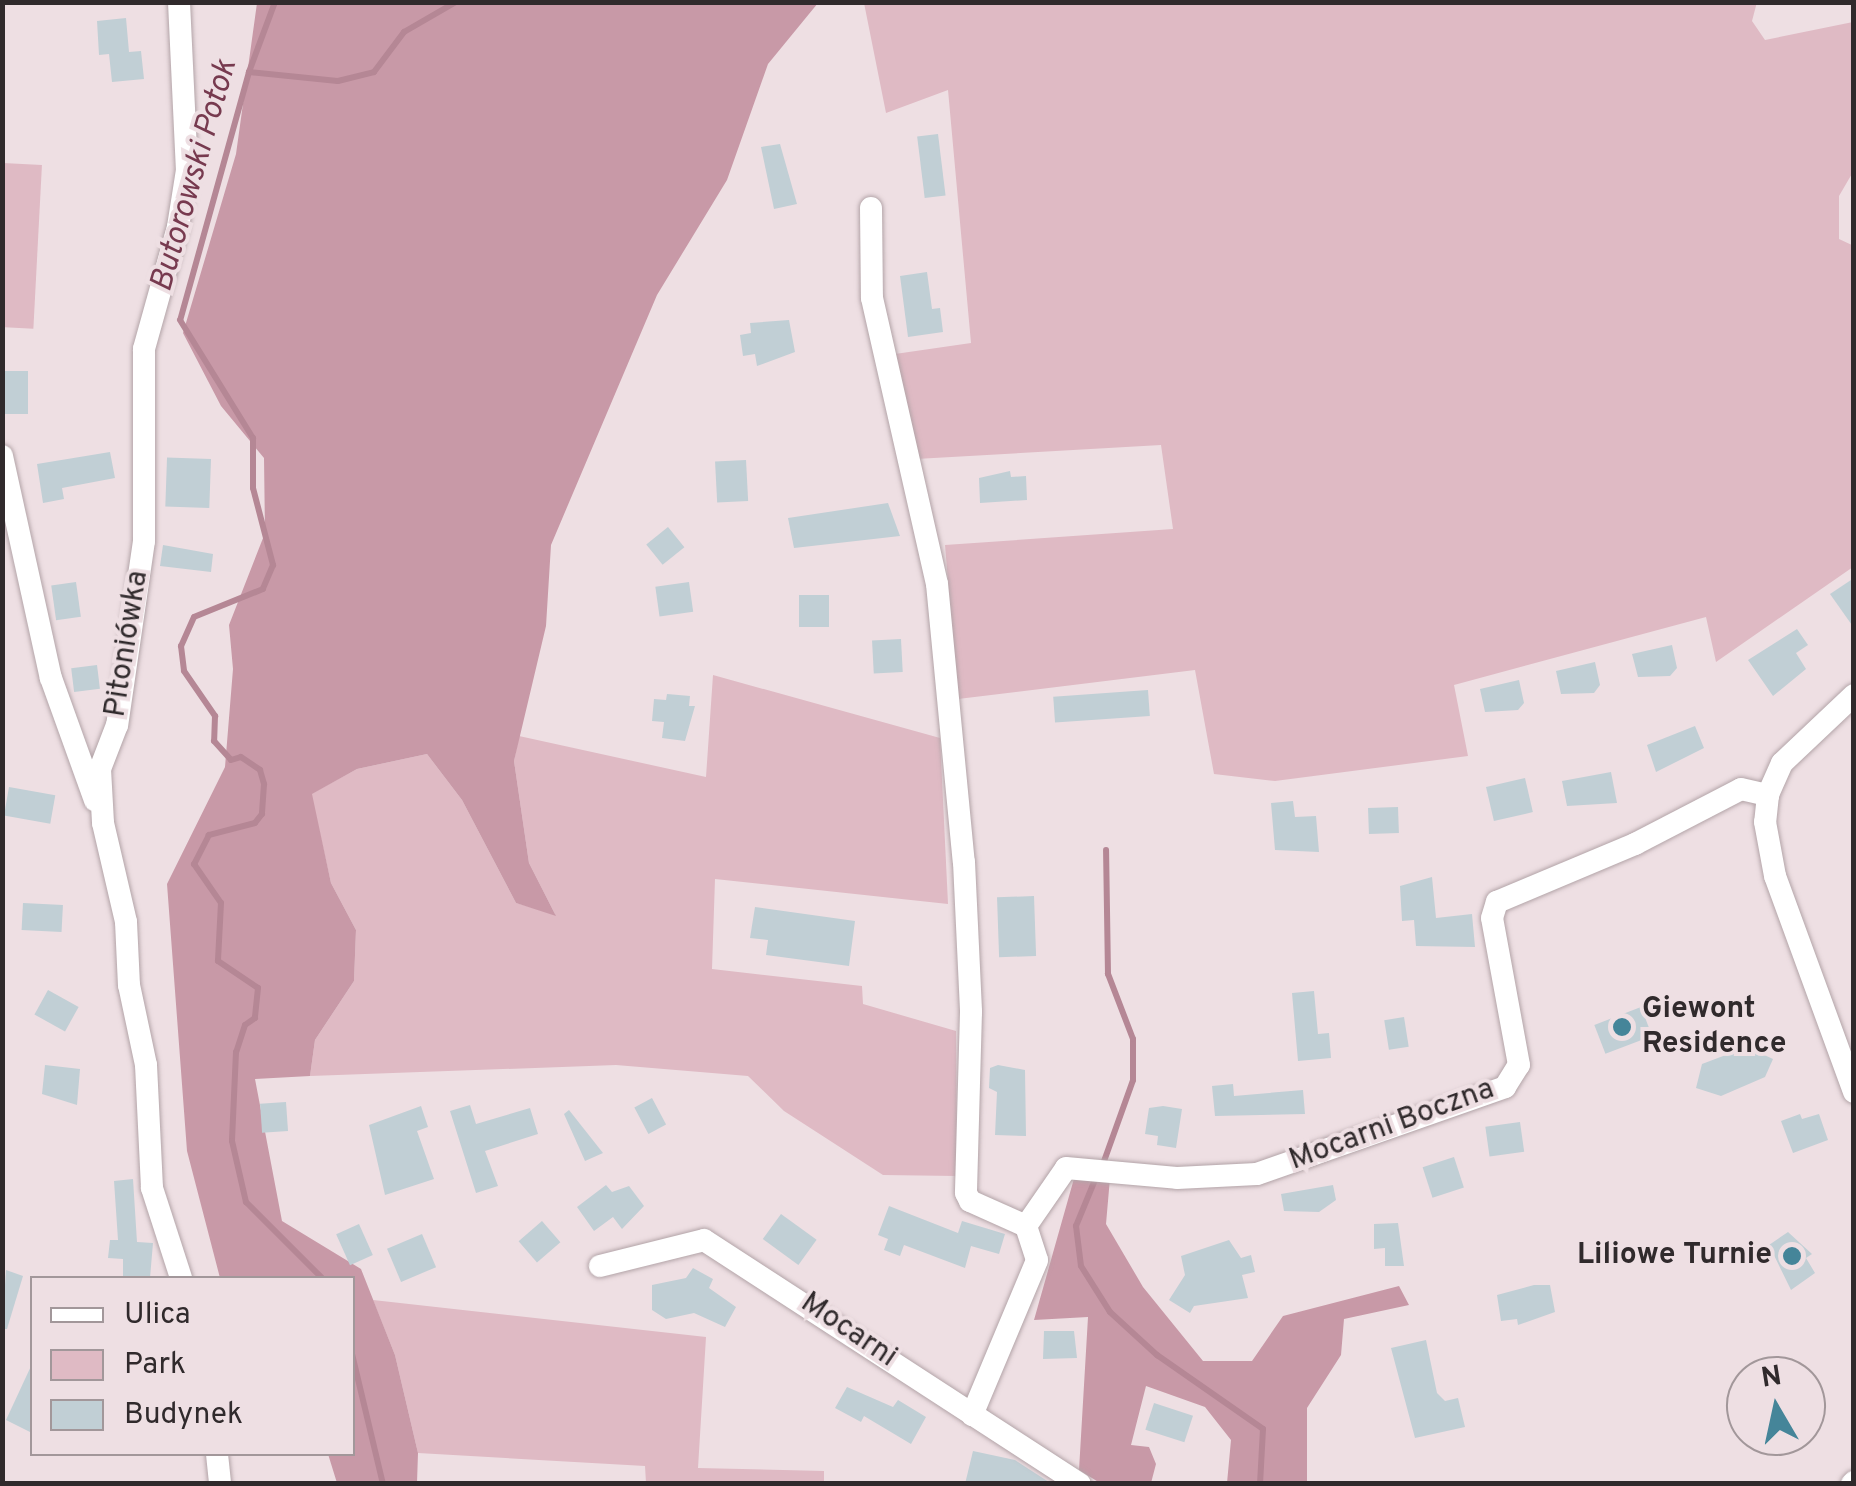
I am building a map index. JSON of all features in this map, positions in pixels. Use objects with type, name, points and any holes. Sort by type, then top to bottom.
[{"type":"street","name":"Pitoniówka","points":[[179,1276],[152,1188],[146,1065],[129,985],[126,922],[103,822],[100,769],[117,725],[144,541],[144,349],[178,228],[186,170],[180,2]]},
{"type":"street","points":[[871,208],[872,298],[902,455],[937,584],[964,862],[971,1012],[966,1193],[970,1201],[1026,1226],[1037,1260],[972,1416]]},
{"type":"street","points":[[2,456],[52,678],[103,822]]},
{"type":"street","points":[[1854,695],[1790,752],[1768,795],[1775,876],[1854,1092]]},
{"type":"street","name":"Mocarni Boczna","points":[[1026,1226],[1066,1168],[1177,1178],[1257,1174],[1505,1087],[1519,1066],[1492,918],[1497,902],[1635,844],[1741,789],[1768,795]]},
{"type":"street","name":"Mocarni","points":[[600,1266],[704,1240],[1080,1484]]},
{"type":"street","points":[[217,1456],[220,1484]]},
{"type":"green space","points":[[1757,2],[1752,21],[1765,40],[1853,22],[1853,172],[1839,196],[1839,239],[1854,246],[1853,567],[1716,662],[1706,617],[1454,685],[1468,756],[1275,781],[1214,774],[1195,670],[958,699],[945,545],[1173,529],[1161,445],[916,459],[895,354],[971,343],[948,90],[886,113],[864,3]]},
{"type":"green space","points":[[3,163],[42,165],[33,329],[2,327]]},
{"type":"green space","points":[[713,675],[940,738],[948,904],[715,879],[712,969],[862,986],[863,1004],[956,1031],[957,1176],[883,1175],[784,1111],[748,1076],[616,1065],[310,1076],[315,1040],[354,981],[356,930],[331,883],[311,794],[357,769],[427,754],[462,800],[516,903],[555,914],[529,863],[514,761],[519,736],[706,777]]},
{"type":"green space","points":[[373,1300],[706,1337],[698,1468],[824,1471],[824,1483],[646,1483],[645,1466],[418,1453],[395,1355]]},
{"type":"shaded area","points":[[257,3],[818,3],[768,64],[727,180],[657,295],[551,545],[546,626],[514,761],[529,863],[556,916],[516,903],[462,800],[427,754],[357,769],[312,794],[331,883],[356,930],[354,981],[315,1040],[310,1076],[255,1079],[282,1221],[361,1269],[395,1355],[418,1453],[417,1483],[337,1483],[329,1456],[355,1456],[355,1276],[219,1276],[187,1151],[167,884],[225,767],[233,669],[229,625],[265,533],[264,458],[221,406],[183,333],[236,154]]},
{"type":"shaded area","points":[[1075,1175],[1110,1178],[1106,1224],[1143,1287],[1203,1361],[1252,1361],[1283,1316],[1399,1286],[1409,1305],[1344,1319],[1341,1355],[1307,1408],[1307,1484],[1227,1483],[1231,1440],[1205,1407],[1146,1386],[1131,1445],[1149,1447],[1156,1464],[1151,1483],[1100,1483],[1079,1470],[1088,1317],[1034,1320]]},
{"type":"building","points":[[126,18],[129,52],[141,51],[144,79],[112,82],[109,54],[99,55],[97,21]]},
{"type":"building","points":[[938,134],[946,196],[925,198],[917,137]]},
{"type":"building","points":[[780,144],[797,204],[774,209],[761,147]]},
{"type":"building","points":[[927,272],[932,309],[940,308],[943,332],[908,337],[900,276]]},
{"type":"building","points":[[789,320],[795,352],[757,366],[755,354],[743,356],[740,335],[751,333],[750,323]]},
{"type":"building","points":[[3,371],[28,371],[28,414],[3,414]]},
{"type":"building","points":[[110,452],[115,478],[62,488],[64,499],[43,503],[37,464]]},
{"type":"building","points":[[167,457],[211,459],[209,508],[165,506]]},
{"type":"building","points":[[746,460],[748,501],[717,503],[715,462]]},
{"type":"building","points":[[1010,471],[1011,477],[1026,476],[1027,500],[980,503],[979,478]]},
{"type":"building","points":[[888,503],[900,536],[794,548],[788,518]]},
{"type":"building","points":[[668,527],[684,547],[663,565],[646,545]]},
{"type":"building","points":[[163,545],[213,554],[211,572],[160,566]]},
{"type":"building","points":[[1854,578],[1854,628],[1830,594]]},
{"type":"building","points":[[76,582],[81,617],[56,620],[51,585]]},
{"type":"building","points":[[689,582],[693,612],[660,616],[655,587]]},
{"type":"building","points":[[799,595],[829,595],[829,627],[799,627]]},
{"type":"building","points":[[1797,629],[1808,645],[1796,653],[1806,669],[1773,696],[1748,660]]},
{"type":"building","points":[[901,639],[903,672],[874,673],[872,641]]},
{"type":"building","points":[[1672,645],[1677,668],[1670,676],[1638,677],[1632,654]]},
{"type":"building","points":[[1595,662],[1600,685],[1594,693],[1561,694],[1556,671]]},
{"type":"building","points":[[97,665],[100,689],[74,692],[71,668]]},
{"type":"building","points":[[1519,680],[1524,703],[1518,710],[1485,712],[1480,689]]},
{"type":"building","points":[[1148,690],[1150,716],[1055,723],[1053,697]]},
{"type":"building","points":[[667,694],[690,696],[689,706],[695,706],[685,741],[662,738],[664,722],[652,721],[654,699],[666,700]]},
{"type":"building","points":[[1695,726],[1704,748],[1656,772],[1647,745]]},
{"type":"building","points":[[1611,772],[1617,803],[1567,806],[1562,781]]},
{"type":"building","points":[[1525,778],[1533,812],[1494,821],[1486,787]]},
{"type":"building","points":[[9,787],[55,795],[50,824],[4,816]]},
{"type":"building","points":[[1293,801],[1295,817],[1316,816],[1319,852],[1275,850],[1271,803]]},
{"type":"building","points":[[1398,807],[1399,833],[1369,834],[1368,808]]},
{"type":"building","points":[[1432,877],[1436,918],[1472,914],[1475,947],[1416,946],[1414,920],[1402,921],[1400,886]]},
{"type":"building","points":[[1034,896],[1036,956],[999,957],[997,897]]},
{"type":"building","points":[[23,903],[63,905],[62,932],[22,930]]},
{"type":"building","points":[[755,907],[855,921],[849,966],[766,955],[768,940],[750,938]]},
{"type":"building","points":[[48,990],[79,1007],[65,1031],[34,1014]]},
{"type":"building","points":[[1314,991],[1318,1034],[1329,1033],[1331,1058],[1298,1061],[1292,993]]},
{"type":"building","points":[[1641,1007],[1652,1036],[1605,1054],[1594,1025]]},
{"type":"building","points":[[1404,1017],[1409,1047],[1389,1050],[1384,1020]]},
{"type":"building","points":[[1747,1047],[1773,1059],[1765,1077],[1721,1096],[1696,1088],[1702,1064]]},
{"type":"building","points":[[45,1065],[80,1069],[77,1105],[42,1094]]},
{"type":"building","points":[[998,1065],[1025,1070],[1026,1136],[995,1135],[997,1092],[989,1088],[990,1068]]},
{"type":"building","points":[[1233,1084],[1234,1096],[1303,1090],[1305,1114],[1215,1116],[1212,1086]]},
{"type":"building","points":[[652,1098],[666,1124],[648,1134],[634,1107]]},
{"type":"building","points":[[286,1102],[288,1131],[262,1133],[260,1104]]},
{"type":"building","points":[[470,1105],[476,1124],[530,1108],[538,1134],[485,1151],[498,1186],[476,1193],[450,1111]]},
{"type":"building","points":[[421,1106],[428,1127],[417,1131],[434,1179],[385,1195],[369,1125]]},
{"type":"building","points":[[1149,1108],[1182,1109],[1176,1148],[1157,1145],[1158,1136],[1145,1134]]},
{"type":"building","points":[[569,1110],[603,1153],[585,1161],[564,1114]]},
{"type":"building","points":[[1800,1114],[1802,1119],[1819,1114],[1828,1140],[1793,1153],[1781,1121]]},
{"type":"building","points":[[1520,1122],[1524,1152],[1490,1157],[1485,1127]]},
{"type":"building","points":[[1454,1157],[1464,1187],[1433,1198],[1423,1167]]},
{"type":"building","points":[[133,1179],[137,1242],[153,1243],[150,1276],[123,1276],[123,1259],[108,1258],[110,1240],[118,1240],[114,1181]]},
{"type":"building","points":[[606,1185],[612,1192],[629,1186],[644,1206],[622,1229],[613,1217],[594,1231],[577,1207]]},
{"type":"building","points":[[1333,1185],[1336,1200],[1319,1212],[1284,1211],[1281,1194]]},
{"type":"building","points":[[889,1206],[958,1233],[962,1221],[1005,1234],[999,1254],[971,1246],[965,1268],[904,1245],[900,1256],[884,1250],[888,1239],[878,1235]]},
{"type":"building","points":[[781,1214],[817,1240],[798,1265],[763,1239]]},
{"type":"building","points":[[542,1221],[560,1242],[537,1262],[519,1241]]},
{"type":"building","points":[[1398,1223],[1404,1266],[1385,1266],[1385,1248],[1374,1249],[1374,1224]]},
{"type":"building","points":[[359,1224],[373,1255],[350,1265],[336,1234]]},
{"type":"building","points":[[1788,1232],[1812,1254],[1806,1258],[1815,1273],[1791,1290],[1769,1245]]},
{"type":"building","points":[[422,1234],[436,1267],[401,1282],[387,1249]]},
{"type":"building","points":[[1229,1240],[1241,1258],[1251,1255],[1255,1272],[1242,1275],[1248,1298],[1194,1306],[1190,1313],[1169,1300],[1185,1275],[1181,1256]]},
{"type":"building","points":[[693,1268],[713,1279],[709,1288],[736,1307],[725,1327],[694,1313],[666,1319],[652,1310],[652,1285],[686,1278]]},
{"type":"building","points":[[6,1270],[23,1276],[7,1329],[2,1329]]},
{"type":"building","points":[[1550,1285],[1555,1312],[1518,1325],[1517,1319],[1501,1321],[1497,1295]]},
{"type":"building","points":[[1044,1331],[1074,1331],[1077,1358],[1043,1359]]},
{"type":"building","points":[[1426,1340],[1437,1393],[1445,1401],[1458,1398],[1465,1427],[1415,1438],[1391,1348]]},
{"type":"building","points":[[30,1368],[30,1432],[6,1420]]},
{"type":"building","points":[[847,1387],[893,1407],[898,1400],[926,1417],[911,1444],[864,1416],[861,1422],[835,1408]]},
{"type":"building","points":[[1154,1403],[1193,1416],[1184,1442],[1145,1430]]},
{"type":"building","points":[[973,1451],[1015,1460],[1052,1484],[965,1484]]},
{"type":"waterway","name":"Butorowski Potok","points":[[275,2],[249,72],[180,320],[253,438],[253,488],[273,565],[263,589],[194,617],[181,646],[184,671],[215,716],[214,741],[231,760],[241,757],[260,770],[264,784],[262,814],[255,823],[209,835],[194,864],[221,903],[218,961],[258,988],[255,1018],[245,1025],[236,1052],[232,1141],[246,1202],[320,1276]]},
{"type":"waterway","points":[[249,72],[338,81],[374,72],[404,32],[456,2]]},
{"type":"waterway","points":[[1103,1164],[1133,1080],[1133,1039],[1108,974],[1106,850]]},
{"type":"waterway","points":[[1097,1175],[1076,1226],[1081,1266],[1110,1312],[1157,1355],[1263,1429],[1260,1484]]},
{"type":"waterway","name":"Butorowski Potok","points":[[355,1367],[383,1484]]},
{"type":"place","name":"Giewont Residence","points":[[1622,1027]]},
{"type":"place","name":"Liliowe Turnie","points":[[1792,1256]]}]
